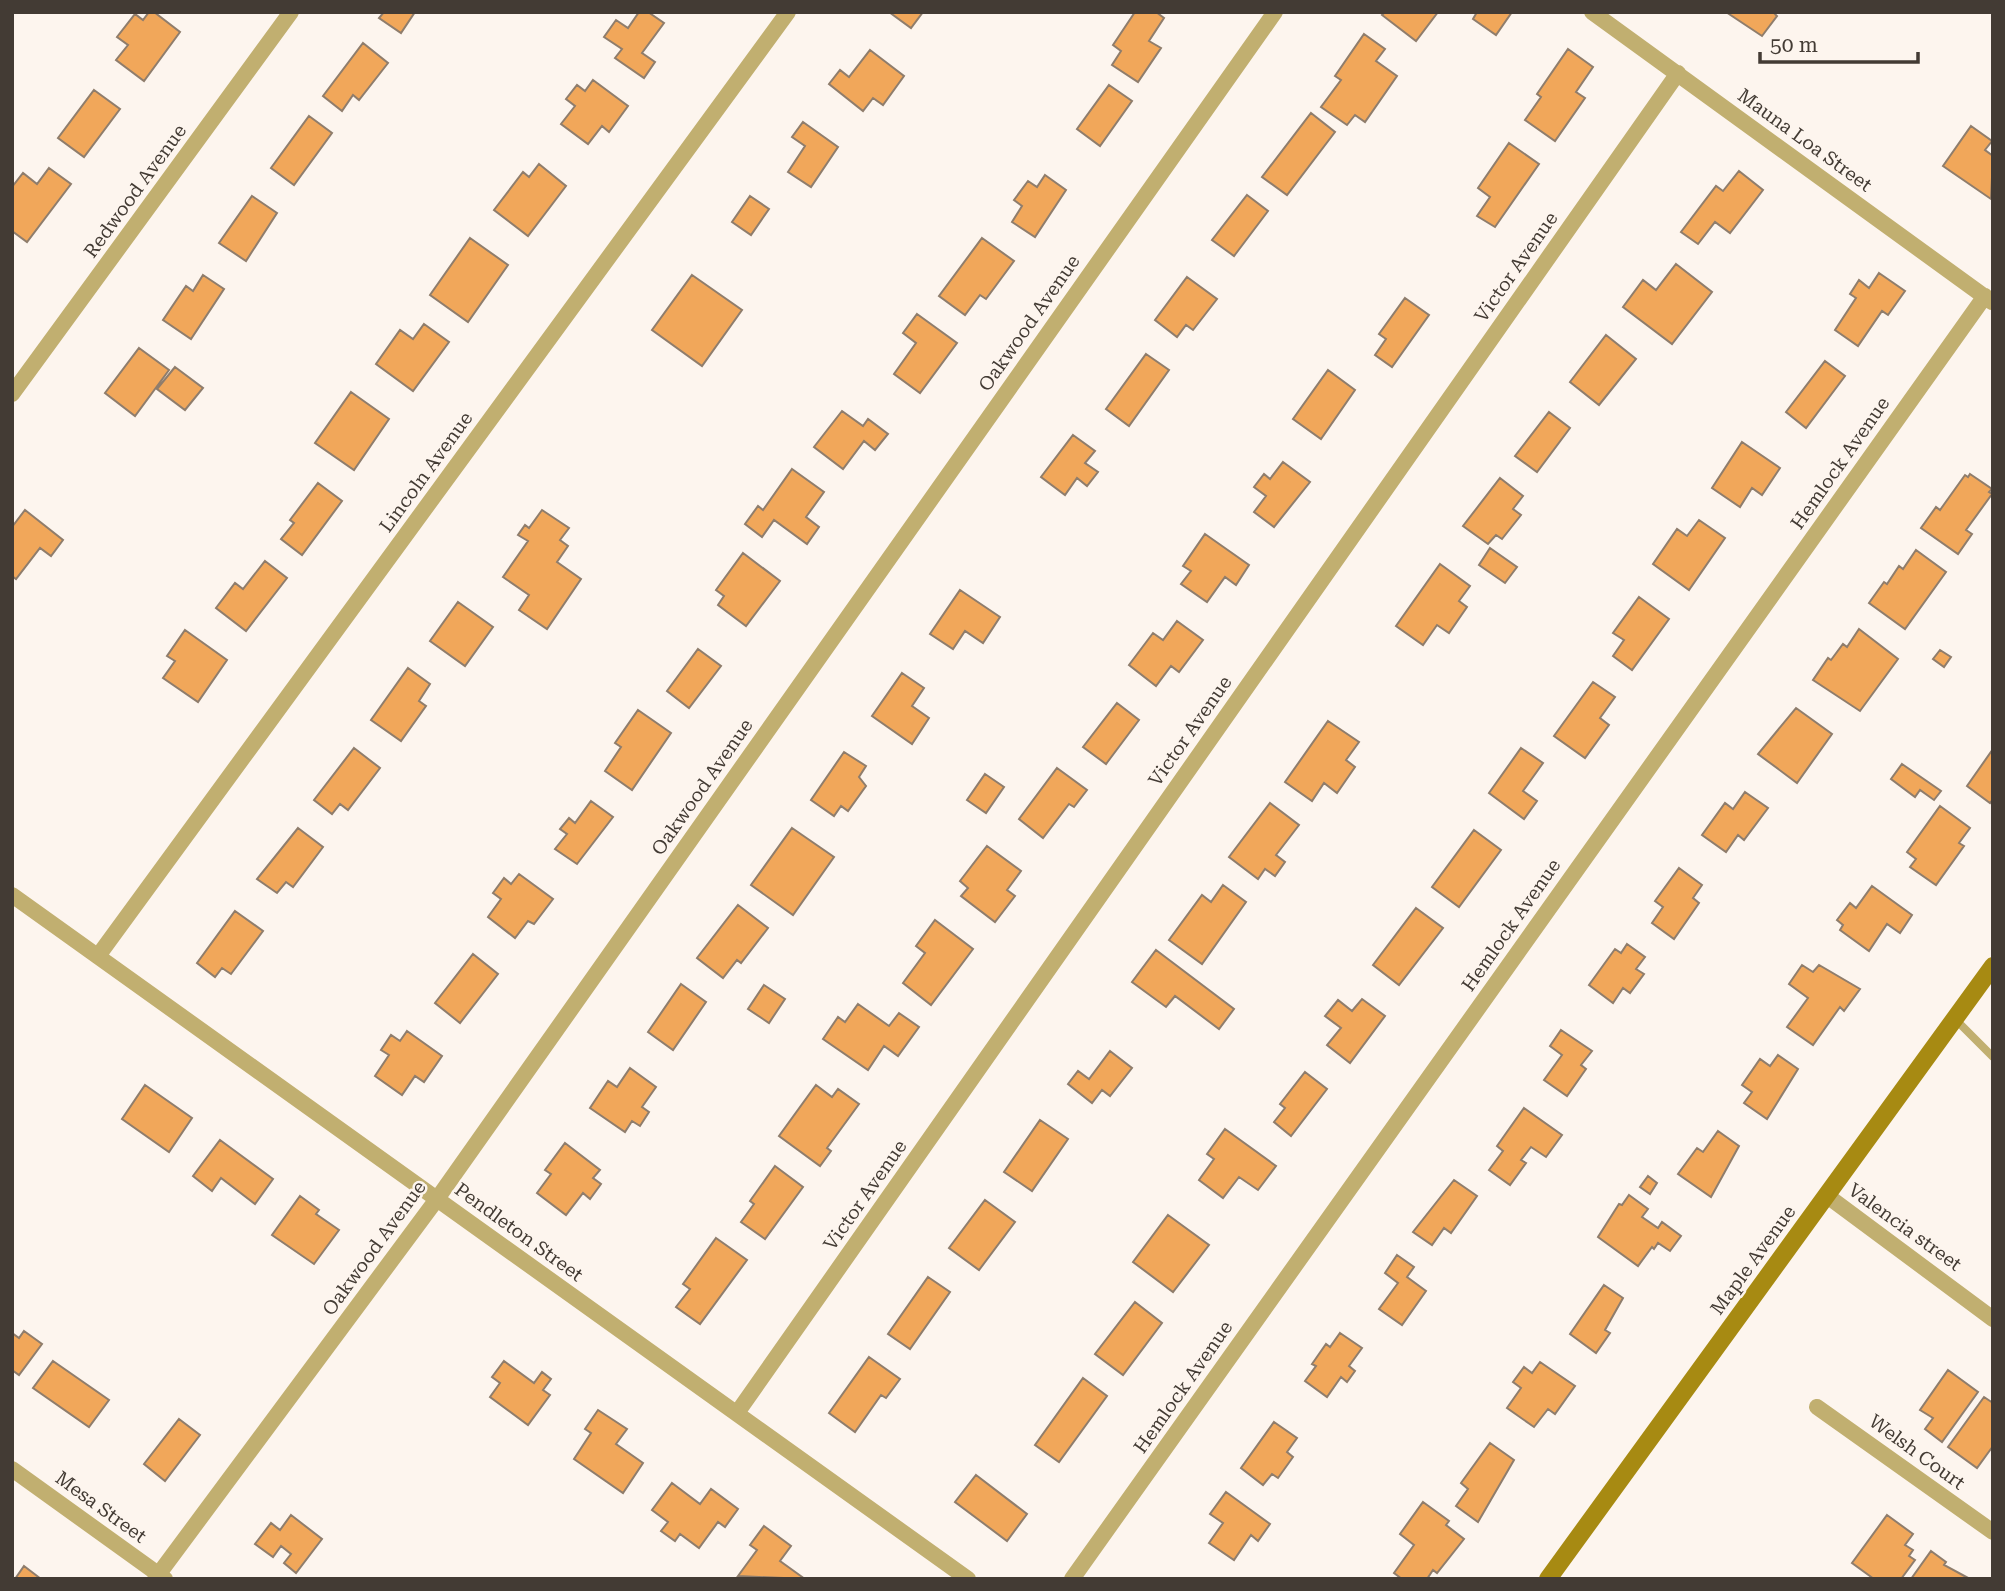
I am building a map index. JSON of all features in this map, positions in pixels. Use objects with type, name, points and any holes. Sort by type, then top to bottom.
[{"type":"street","name":"Redwood Avenue","points":[[12,394],[291,12]]},
{"type":"street","name":"Lincoln Avenue","points":[[98,956],[788,12]]},
{"type":"street","name":"Oakwood Avenue","points":[[160,1577],[437,1199],[1275,12]]},
{"type":"street","name":"Mauna Loa Street","points":[[1592,12],[1989,299]]},
{"type":"street","name":"Victor Avenue","points":[[737,1413],[1678,73]]},
{"type":"street","name":"Hemlock Avenue","points":[[1072,1579],[1989,299]]},
{"type":"street","name":"Pendleton Street","points":[[12,895],[968,1579]]},
{"type":"street","name":"Maple Avenue","points":[[1548,1579],[1993,966]]},
{"type":"street","name":"Valencia street","points":[[1826,1195],[1993,1318]]},
{"type":"street","name":"Welsh Court","points":[[1817,1407],[1993,1532]]},
{"type":"street","name":"Mesa Street","points":[[12,1469],[160,1577]]},
{"type":"lane","points":[[1954,1018],[1993,1057]]},
{"type":"building","points":[[149,12],[154,12],[180,32],[144,81],[116,60],[128,45],[117,37],[135,14],[143,20]]},
{"type":"building","points":[[384,12],[415,12],[401,33],[379,18]]},
{"type":"building","points":[[639,12],[648,12],[664,23],[642,53],[655,62],[644,78],[615,58],[622,49],[604,37],[616,20],[628,28]]},
{"type":"building","points":[[889,12],[923,12],[911,28]]},
{"type":"building","points":[[1135,12],[1156,12],[1164,18],[1149,41],[1161,48],[1138,82],[1112,65],[1121,51],[1113,45]]},
{"type":"building","points":[[1385,12],[1438,12],[1416,41],[1382,15]]},
{"type":"building","points":[[1477,12],[1512,12],[1496,35],[1473,19]]},
{"type":"building","points":[[1726,12],[1773,12],[1777,16],[1762,36]]},
{"type":"building","points":[[1364,34],[1385,49],[1376,61],[1397,76],[1365,122],[1355,115],[1347,125],[1321,107],[1341,80],[1335,76]]},
{"type":"building","points":[[363,43],[388,63],[359,100],[353,95],[342,111],[323,96]]},
{"type":"building","points":[[1568,49],[1593,67],[1576,92],[1585,98],[1555,141],[1525,120],[1541,97],[1537,94]]},
{"type":"building","points":[[870,50],[904,76],[883,105],[873,98],[863,111],[829,84],[840,70],[849,77]]},
{"type":"building","points":[[593,80],[628,106],[609,132],[602,126],[588,144],[561,124],[575,106],[566,99],[577,85],[585,91]]},
{"type":"building","points":[[1109,85],[1132,101],[1100,146],[1077,129]]},
{"type":"building","points":[[94,90],[120,109],[84,157],[58,138]]},
{"type":"building","points":[[1311,113],[1335,132],[1287,195],[1262,177]]},
{"type":"building","points":[[309,116],[332,133],[294,185],[271,168]]},
{"type":"building","points":[[803,122],[838,147],[811,187],[788,172],[805,146],[792,137]]},
{"type":"building","points":[[1971,126],[1992,141],[1985,150],[1993,156],[1991,199],[1943,166]]},
{"type":"building","points":[[1509,143],[1539,164],[1495,227],[1477,216],[1490,197],[1478,188]]},
{"type":"building","points":[[539,164],[566,186],[528,236],[494,210],[523,172],[529,177]]},
{"type":"building","points":[[49,168],[71,184],[27,242],[12,231],[12,187],[23,173],[37,184]]},
{"type":"building","points":[[1739,171],[1763,190],[1730,233],[1715,222],[1698,244],[1681,232],[1716,186],[1723,191]]},
{"type":"building","points":[[1045,175],[1066,190],[1035,237],[1012,222],[1022,206],[1014,200],[1028,181],[1037,187]]},
{"type":"building","points":[[1247,195],[1268,211],[1234,256],[1212,240]]},
{"type":"building","points":[[252,196],[277,213],[246,261],[219,243]]},
{"type":"building","points":[[750,196],[769,209],[751,235],[732,222]]},
{"type":"building","points":[[470,238],[508,265],[468,322],[430,295]]},
{"type":"building","points":[[982,238],[1014,261],[986,299],[980,295],[965,315],[939,296]]},
{"type":"building","points":[[1676,264],[1712,292],[1672,344],[1623,307],[1643,280],[1656,290]]},
{"type":"building","points":[[1879,273],[1905,291],[1888,315],[1882,311],[1858,346],[1835,330],[1856,298],[1850,294],[1859,280],[1869,288]]},
{"type":"building","points":[[203,275],[224,289],[191,339],[163,320],[186,286],[193,291]]},
{"type":"building","points":[[692,275],[742,310],[702,366],[652,330]]},
{"type":"building","points":[[1187,277],[1217,299],[1193,330],[1186,325],[1177,337],[1155,320]]},
{"type":"building","points":[[1405,298],[1429,315],[1392,367],[1375,355],[1386,339],[1379,334]]},
{"type":"building","points":[[917,314],[957,343],[920,393],[894,374],[916,343],[903,333]]},
{"type":"building","points":[[424,324],[449,342],[413,391],[376,364],[400,330],[413,339]]},
{"type":"building","points":[[1606,335],[1636,359],[1599,405],[1570,382]]},
{"type":"building","points":[[139,348],[169,370],[135,416],[105,393]]},
{"type":"building","points":[[1146,354],[1169,370],[1129,426],[1106,409]]},
{"type":"building","points":[[1825,361],[1845,376],[1806,428],[1786,412]]},
{"type":"building","points":[[175,367],[203,388],[185,410],[157,389]]},
{"type":"building","points":[[1328,370],[1355,390],[1321,439],[1293,419]]},
{"type":"building","points":[[351,392],[389,419],[354,470],[315,443]]},
{"type":"building","points":[[842,411],[863,426],[868,419],[888,434],[875,450],[864,441],[843,469],[814,447]]},
{"type":"building","points":[[1549,412],[1570,428],[1537,472],[1515,456]]},
{"type":"building","points":[[1073,435],[1095,451],[1085,463],[1098,472],[1087,486],[1077,478],[1065,495],[1041,477]]},
{"type":"building","points":[[1742,442],[1780,468],[1762,495],[1752,488],[1740,507],[1712,488]]},
{"type":"building","points":[[1283,462],[1310,482],[1274,527],[1254,512],[1266,496],[1254,487],[1264,474],[1270,479]]},
{"type":"building","points":[[792,469],[824,492],[806,517],[819,527],[807,544],[774,520],[762,537],[745,524],[758,506],[763,510]]},
{"type":"building","points":[[1970,474],[1992,489],[1989,492],[1992,494],[1966,530],[1972,534],[1958,554],[1921,528],[1936,507],[1940,510],[1965,475],[1968,477]]},
{"type":"building","points":[[1500,478],[1523,496],[1513,509],[1521,515],[1502,539],[1496,535],[1488,544],[1463,526]]},
{"type":"building","points":[[318,483],[342,501],[302,555],[281,539],[294,523],[290,520]]},
{"type":"building","points":[[25,510],[63,540],[51,556],[40,548],[16,579],[12,576],[12,527]]},
{"type":"building","points":[[542,510],[569,528],[560,540],[568,546],[557,562],[581,579],[547,629],[519,610],[529,595],[503,577],[528,541],[518,535],[525,525],[529,528]]},
{"type":"building","points":[[1699,520],[1725,538],[1689,590],[1653,564],[1677,529],[1687,536]]},
{"type":"building","points":[[1205,534],[1249,565],[1236,585],[1225,577],[1207,602],[1181,584],[1191,571],[1183,566]]},
{"type":"building","points":[[1490,548],[1517,567],[1505,583],[1479,565]]},
{"type":"building","points":[[1916,550],[1946,572],[1905,629],[1869,603],[1899,566],[1903,569]]},
{"type":"building","points":[[743,553],[780,581],[746,626],[718,605],[724,596],[716,590]]},
{"type":"building","points":[[265,561],[287,578],[246,631],[216,608],[235,583],[243,589]]},
{"type":"building","points":[[1440,564],[1470,586],[1459,601],[1467,607],[1449,633],[1437,625],[1423,645],[1396,626]]},
{"type":"building","points":[[960,590],[1000,617],[983,643],[965,631],[953,649],[930,634]]},
{"type":"building","points":[[1639,597],[1669,619],[1632,670],[1613,656],[1624,640],[1613,633]]},
{"type":"building","points":[[458,602],[493,627],[465,666],[430,641]]},
{"type":"building","points":[[1177,621],[1203,640],[1179,672],[1171,666],[1156,686],[1129,665],[1153,633],[1163,640]]},
{"type":"building","points":[[1859,629],[1898,659],[1860,711],[1813,680],[1828,658],[1831,660],[1843,644],[1847,647]]},
{"type":"building","points":[[185,630],[227,660],[198,702],[163,678],[175,661],[167,656]]},
{"type":"building","points":[[698,649],[721,666],[689,708],[667,691]]},
{"type":"building","points":[[1940,650],[1951,657],[1944,667],[1933,659]]},
{"type":"building","points":[[408,668],[430,684],[419,701],[426,706],[401,741],[371,720]]},
{"type":"building","points":[[902,673],[924,688],[912,706],[929,718],[912,744],[872,716]]},
{"type":"building","points":[[1593,682],[1615,697],[1600,718],[1609,725],[1585,758],[1554,736]]},
{"type":"building","points":[[1117,703],[1139,720],[1106,764],[1083,747]]},
{"type":"building","points":[[1796,708],[1832,734],[1797,783],[1758,754]]},
{"type":"building","points":[[638,710],[671,733],[632,790],[605,771],[621,747],[615,743]]},
{"type":"building","points":[[1328,721],[1359,742],[1346,760],[1355,767],[1337,793],[1324,783],[1312,801],[1285,782]]},
{"type":"building","points":[[354,748],[380,768],[348,810],[340,804],[332,814],[314,800]]},
{"type":"building","points":[[1521,748],[1543,763],[1523,791],[1537,801],[1524,819],[1489,793]]},
{"type":"building","points":[[1993,749],[1993,799],[1990,803],[1967,786]]},
{"type":"building","points":[[844,752],[866,766],[859,777],[866,786],[848,811],[841,806],[834,816],[811,800]]},
{"type":"building","points":[[1902,764],[1941,791],[1934,800],[1920,790],[1915,797],[1891,779]]},
{"type":"building","points":[[1057,768],[1087,790],[1074,807],[1069,804],[1043,838],[1019,819]]},
{"type":"building","points":[[985,774],[1004,787],[986,813],[967,800]]},
{"type":"building","points":[[1745,792],[1768,808],[1744,840],[1738,835],[1726,852],[1702,835],[1725,803],[1733,809]]},
{"type":"building","points":[[591,801],[613,817],[577,864],[555,849],[567,834],[560,829],[569,818],[575,823]]},
{"type":"building","points":[[1270,803],[1299,825],[1276,855],[1285,862],[1275,876],[1265,869],[1258,879],[1229,857]]},
{"type":"building","points":[[1940,806],[1970,828],[1959,843],[1964,846],[1936,885],[1910,867],[1916,859],[1907,852]]},
{"type":"building","points":[[298,828],[323,847],[293,887],[286,882],[277,893],[257,879]]},
{"type":"building","points":[[792,828],[834,857],[793,915],[751,885]]},
{"type":"building","points":[[1474,830],[1501,850],[1459,907],[1432,887]]},
{"type":"building","points":[[987,846],[1021,871],[1007,890],[1015,896],[995,922],[961,896],[968,888],[960,881]]},
{"type":"building","points":[[1679,868],[1702,885],[1693,898],[1699,903],[1674,939],[1652,923],[1663,907],[1655,901]]},
{"type":"building","points":[[519,874],[553,899],[534,924],[528,921],[515,938],[488,917],[501,899],[493,893],[504,878],[511,884]]},
{"type":"building","points":[[1223,885],[1246,902],[1202,964],[1169,940],[1202,895],[1211,902]]},
{"type":"building","points":[[1872,886],[1912,915],[1900,933],[1887,924],[1869,951],[1840,930],[1843,925],[1837,920],[1850,903],[1856,908]]},
{"type":"building","points":[[738,905],[768,928],[741,963],[737,960],[723,978],[697,958]]},
{"type":"building","points":[[1416,908],[1443,928],[1399,985],[1373,965]]},
{"type":"building","points":[[235,911],[263,931],[231,974],[222,968],[215,977],[197,963]]},
{"type":"building","points":[[935,920],[973,949],[931,1005],[903,983],[925,953],[916,946]]},
{"type":"building","points":[[1627,944],[1645,957],[1636,969],[1644,974],[1630,993],[1623,988],[1613,1003],[1589,985],[1615,949],[1621,953]]},
{"type":"building","points":[[1156,950],[1234,1009],[1219,1029],[1175,996],[1166,1007],[1132,982]]},
{"type":"building","points":[[473,954],[498,974],[460,1023],[435,1003]]},
{"type":"building","points":[[1802,965],[1813,972],[1819,965],[1860,989],[1844,1011],[1840,1007],[1813,1045],[1787,1027],[1808,998],[1789,984]]},
{"type":"building","points":[[681,984],[706,1002],[673,1050],[648,1032]]},
{"type":"building","points":[[764,985],[785,999],[769,1023],[748,1009]]},
{"type":"building","points":[[1362,999],[1385,1016],[1350,1063],[1327,1045],[1341,1028],[1325,1016],[1338,1000],[1352,1011]]},
{"type":"building","points":[[858,1004],[889,1026],[899,1013],[919,1027],[898,1056],[884,1046],[868,1070],[823,1039],[838,1017],[845,1022]]},
{"type":"building","points":[[1561,1030],[1592,1051],[1581,1065],[1586,1069],[1567,1096],[1544,1080],[1562,1055],[1550,1046]]},
{"type":"building","points":[[407,1031],[442,1056],[424,1082],[415,1076],[402,1095],[375,1076],[389,1055],[381,1050],[391,1035],[400,1041]]},
{"type":"building","points":[[1110,1051],[1132,1068],[1110,1096],[1102,1090],[1092,1103],[1068,1084],[1078,1071],[1089,1079]]},
{"type":"building","points":[[1778,1055],[1798,1069],[1767,1119],[1744,1103],[1752,1092],[1742,1085],[1760,1059],[1770,1066]]},
{"type":"building","points":[[630,1068],[656,1087],[642,1107],[649,1112],[640,1126],[632,1121],[625,1132],[590,1108],[608,1081],[617,1087]]},
{"type":"building","points":[[1305,1072],[1327,1089],[1291,1136],[1274,1122],[1285,1108],[1280,1104]]},
{"type":"building","points":[[145,1085],[192,1118],[169,1152],[122,1119]]},
{"type":"building","points":[[816,1085],[832,1097],[838,1089],[859,1104],[827,1148],[831,1151],[820,1166],[779,1136]]},
{"type":"building","points":[[1524,1108],[1562,1135],[1546,1157],[1531,1147],[1521,1160],[1526,1163],[1510,1185],[1489,1170],[1503,1151],[1497,1146]]},
{"type":"building","points":[[1040,1120],[1068,1139],[1032,1191],[1004,1172]]},
{"type":"building","points":[[1225,1129],[1276,1166],[1258,1190],[1239,1177],[1223,1198],[1199,1180],[1214,1159],[1207,1154]]},
{"type":"building","points":[[1718,1131],[1739,1146],[1711,1197],[1678,1174],[1697,1148],[1703,1152]]},
{"type":"building","points":[[220,1140],[273,1179],[255,1204],[221,1178],[212,1191],[193,1176]]},
{"type":"building","points":[[565,1143],[600,1170],[593,1178],[601,1184],[590,1199],[583,1193],[566,1215],[537,1193],[551,1174],[545,1170]]},
{"type":"building","points":[[775,1166],[803,1187],[765,1239],[741,1222],[754,1204],[750,1201]]},
{"type":"building","points":[[1648,1176],[1657,1183],[1650,1194],[1640,1187]]},
{"type":"building","points":[[1454,1180],[1477,1196],[1451,1233],[1444,1228],[1432,1245],[1413,1232]]},
{"type":"building","points":[[1629,1195],[1648,1209],[1642,1217],[1658,1228],[1662,1222],[1681,1236],[1670,1251],[1658,1243],[1654,1249],[1652,1247],[1638,1266],[1598,1237],[1619,1204],[1622,1205]]},
{"type":"building","points":[[300,1196],[319,1210],[316,1214],[339,1230],[314,1264],[272,1235]]},
{"type":"building","points":[[985,1200],[1015,1222],[979,1270],[949,1248]]},
{"type":"building","points":[[1168,1215],[1209,1245],[1173,1292],[1133,1262]]},
{"type":"building","points":[[716,1238],[747,1260],[700,1324],[676,1307],[690,1289],[683,1284]]},
{"type":"building","points":[[1397,1255],[1414,1267],[1407,1277],[1426,1291],[1402,1325],[1379,1309],[1398,1283],[1385,1273]]},
{"type":"building","points":[[928,1277],[950,1292],[910,1349],[888,1334]]},
{"type":"building","points":[[1604,1285],[1623,1298],[1605,1330],[1610,1333],[1596,1353],[1570,1334]]},
{"type":"building","points":[[1135,1302],[1162,1323],[1123,1375],[1095,1354]]},
{"type":"building","points":[[24,1331],[42,1344],[19,1375],[12,1370],[12,1333],[19,1338]]},
{"type":"building","points":[[1340,1333],[1362,1348],[1349,1366],[1355,1371],[1347,1382],[1341,1377],[1327,1397],[1305,1381],[1316,1366],[1312,1364],[1326,1344],[1330,1347]]},
{"type":"building","points":[[869,1357],[900,1379],[886,1398],[881,1395],[855,1432],[829,1413]]},
{"type":"building","points":[[53,1361],[109,1400],[89,1427],[33,1388]]},
{"type":"building","points":[[504,1361],[534,1383],[542,1372],[551,1379],[543,1390],[550,1395],[528,1425],[490,1397],[500,1383],[492,1377]]},
{"type":"building","points":[[1540,1362],[1575,1386],[1555,1414],[1548,1409],[1534,1427],[1507,1408],[1521,1388],[1513,1382],[1524,1367],[1532,1373]]},
{"type":"building","points":[[1948,1370],[1978,1392],[1942,1442],[1925,1429],[1933,1418],[1920,1410]]},
{"type":"building","points":[[1083,1378],[1107,1396],[1059,1462],[1035,1445]]},
{"type":"building","points":[[1984,1397],[1993,1403],[1993,1446],[1977,1468],[1948,1447]]},
{"type":"building","points":[[598,1410],[627,1429],[616,1444],[643,1463],[623,1493],[574,1459],[591,1433],[585,1429]]},
{"type":"building","points":[[179,1419],[200,1435],[165,1481],[144,1464]]},
{"type":"building","points":[[1274,1422],[1297,1438],[1287,1452],[1293,1457],[1278,1478],[1272,1474],[1263,1485],[1241,1468]]},
{"type":"building","points":[[1490,1443],[1514,1460],[1478,1522],[1456,1506],[1468,1489],[1461,1483]]},
{"type":"building","points":[[976,1475],[1027,1514],[1007,1541],[955,1502]]},
{"type":"building","points":[[672,1483],[700,1504],[711,1489],[738,1509],[725,1527],[718,1522],[699,1548],[680,1534],[675,1541],[661,1531],[668,1522],[652,1510]]},
{"type":"building","points":[[1226,1492],[1270,1524],[1258,1541],[1251,1535],[1234,1560],[1209,1543],[1223,1523],[1210,1514]]},
{"type":"building","points":[[1423,1502],[1449,1521],[1446,1525],[1464,1539],[1437,1573],[1433,1570],[1427,1579],[1402,1579],[1394,1573],[1414,1545],[1400,1534]]},
{"type":"building","points":[[291,1515],[322,1539],[296,1573],[284,1563],[291,1554],[281,1546],[273,1557],[255,1544],[271,1523],[280,1530]]},
{"type":"building","points":[[1887,1515],[1913,1534],[1905,1545],[1913,1550],[1909,1556],[1915,1560],[1901,1579],[1874,1579],[1852,1563]]},
{"type":"building","points":[[764,1526],[791,1546],[780,1561],[805,1579],[738,1576],[757,1550],[750,1545]]},
{"type":"building","points":[[1931,1551],[1946,1562],[1944,1565],[1970,1579],[1911,1579]]},
{"type":"building","points":[[24,1566],[41,1579],[15,1579]]}]
